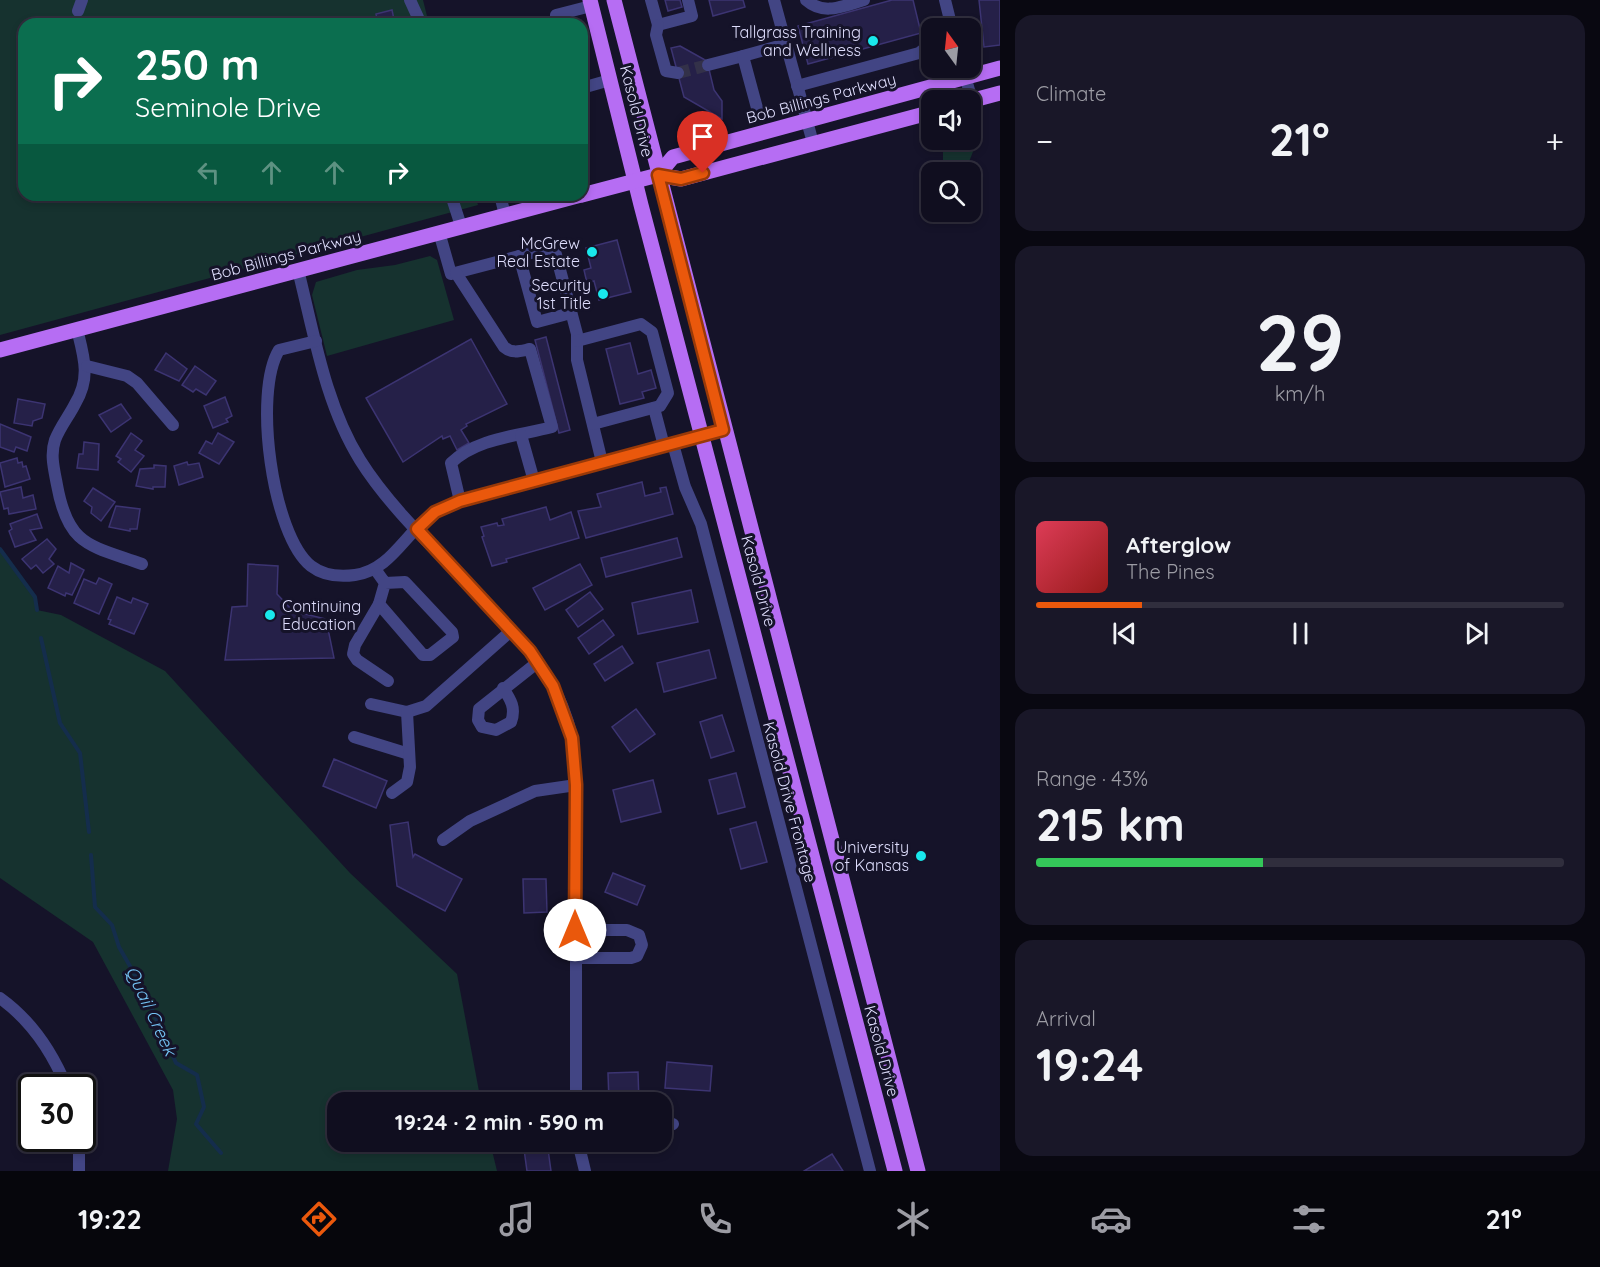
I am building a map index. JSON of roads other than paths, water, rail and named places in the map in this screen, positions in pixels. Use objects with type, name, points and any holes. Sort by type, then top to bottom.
[{"type":"main road","name":"Kasold Drive","points":[[614,0],[723,430],[918,1171]]},
{"type":"main road","name":"Kasold Drive","points":[[591,3],[895,1171]]},
{"type":"main road","name":"Bob Billings Parkway","points":[[981,71],[1000,68]]},
{"type":"main road","name":"Bob Billings Parkway","points":[[658,175],[674,157],[807,121],[948,78]]},
{"type":"main road","points":[[981,98],[1000,93]]},
{"type":"main road","name":"Bob Billings Parkway","points":[[588,193],[658,175],[681,179],[921,115]]},
{"type":"main road","name":"Bob Billings Parkway","points":[[0,350],[559,201]]},
{"type":"street","points":[[410,0],[418,18]]},
{"type":"street","points":[[651,0],[658,25],[656,35],[666,71],[678,73]]},
{"type":"street","points":[[658,25],[692,16],[688,0]]},
{"type":"street","points":[[774,0],[813,143]]},
{"type":"street","points":[[806,0],[816,8],[827,10],[864,0]]},
{"type":"street","points":[[945,0],[950,18]]},
{"type":"street","points":[[556,15],[591,3]]},
{"type":"street","points":[[708,65],[786,44]]},
{"type":"street","points":[[797,86],[921,51]]},
{"type":"street","points":[[743,56],[758,108]]},
{"type":"street","points":[[588,86],[610,80]]},
{"type":"street","points":[[453,201],[461,226]]},
{"type":"street","points":[[502,201],[505,215]]},
{"type":"street","points":[[439,232],[451,274],[554,247],[571,313],[577,341],[577,360],[602,462]]},
{"type":"street","points":[[519,256],[537,322],[571,313]]},
{"type":"street","points":[[298,270],[330,395],[348,438],[373,479],[512,630],[538,662],[553,686],[568,722],[575,759],[576,785],[576,1092]]},
{"type":"street","points":[[456,273],[504,346],[509,351],[518,352],[530,349],[552,427],[480,444],[460,454],[451,463],[460,501]]},
{"type":"street","points":[[577,341],[641,324],[647,327],[652,332],[668,393],[665,403],[654,408],[593,424]]},
{"type":"street","points":[[77,329],[87,366],[77,401],[60,428],[53,449],[61,508],[65,520],[81,540],[142,564]]},
{"type":"street","points":[[316,341],[279,350],[273,360],[267,419],[269,453],[280,507],[294,544],[312,567],[328,575],[356,575],[375,569],[408,541],[435,512],[460,501],[723,430]]},
{"type":"street","points":[[87,366],[127,376],[137,382],[173,425]]},
{"type":"street","name":"Kasold Drive Frontage","points":[[654,408],[701,524],[870,1171]]},
{"type":"street","points":[[521,435],[534,481]]},
{"type":"street","points":[[375,569],[385,583]]},
{"type":"street","points":[[379,604],[423,655],[430,655],[453,637],[452,632],[405,582],[385,583]]},
{"type":"street","points":[[385,583],[379,604],[354,645],[353,654],[357,660],[388,681]]},
{"type":"street","points":[[371,704],[407,712],[426,706],[439,698],[512,630]]},
{"type":"street","points":[[503,688],[538,662]]},
{"type":"street","points":[[392,793],[407,782],[409,754],[407,712]]},
{"type":"street","points":[[354,737],[409,754]]},
{"type":"street","points":[[443,840],[470,821],[535,791],[576,785]]},
{"type":"street","points":[[575,930],[627,930],[639,935],[642,945],[637,956],[631,958],[576,958]]},
{"type":"street","points":[[0,998],[17,1011],[43,1040],[60,1074]]},
{"type":"street","points":[[79,1152],[79,1171]]},
{"type":"street","points":[[582,1152],[585,1171]]},
{"type":"waterway","name":"Quail Creek","points":[[0,549],[35,597],[37,610]]},
{"type":"waterway","name":"Quail Creek","points":[[41,638],[60,723],[80,753],[89,832]]},
{"type":"waterway","name":"Quail Creek","points":[[91,855],[95,907],[112,925],[119,947],[142,987],[176,1063],[197,1075],[204,1107],[196,1124],[221,1153]]},
{"type":"tunnel","points":[[678,73],[708,65]]},
{"type":"place","name":"Tallgrass Training and Wellness","points":[[873,41]]},
{"type":"place","name":"McGrew Real Estate","points":[[592,252]]},
{"type":"place","name":"Security 1st Title","points":[[603,294]]},
{"type":"place","name":"Continuing Education","points":[[270,615]]},
{"type":"place","name":"University of Kansas","points":[[921,856]]}]
